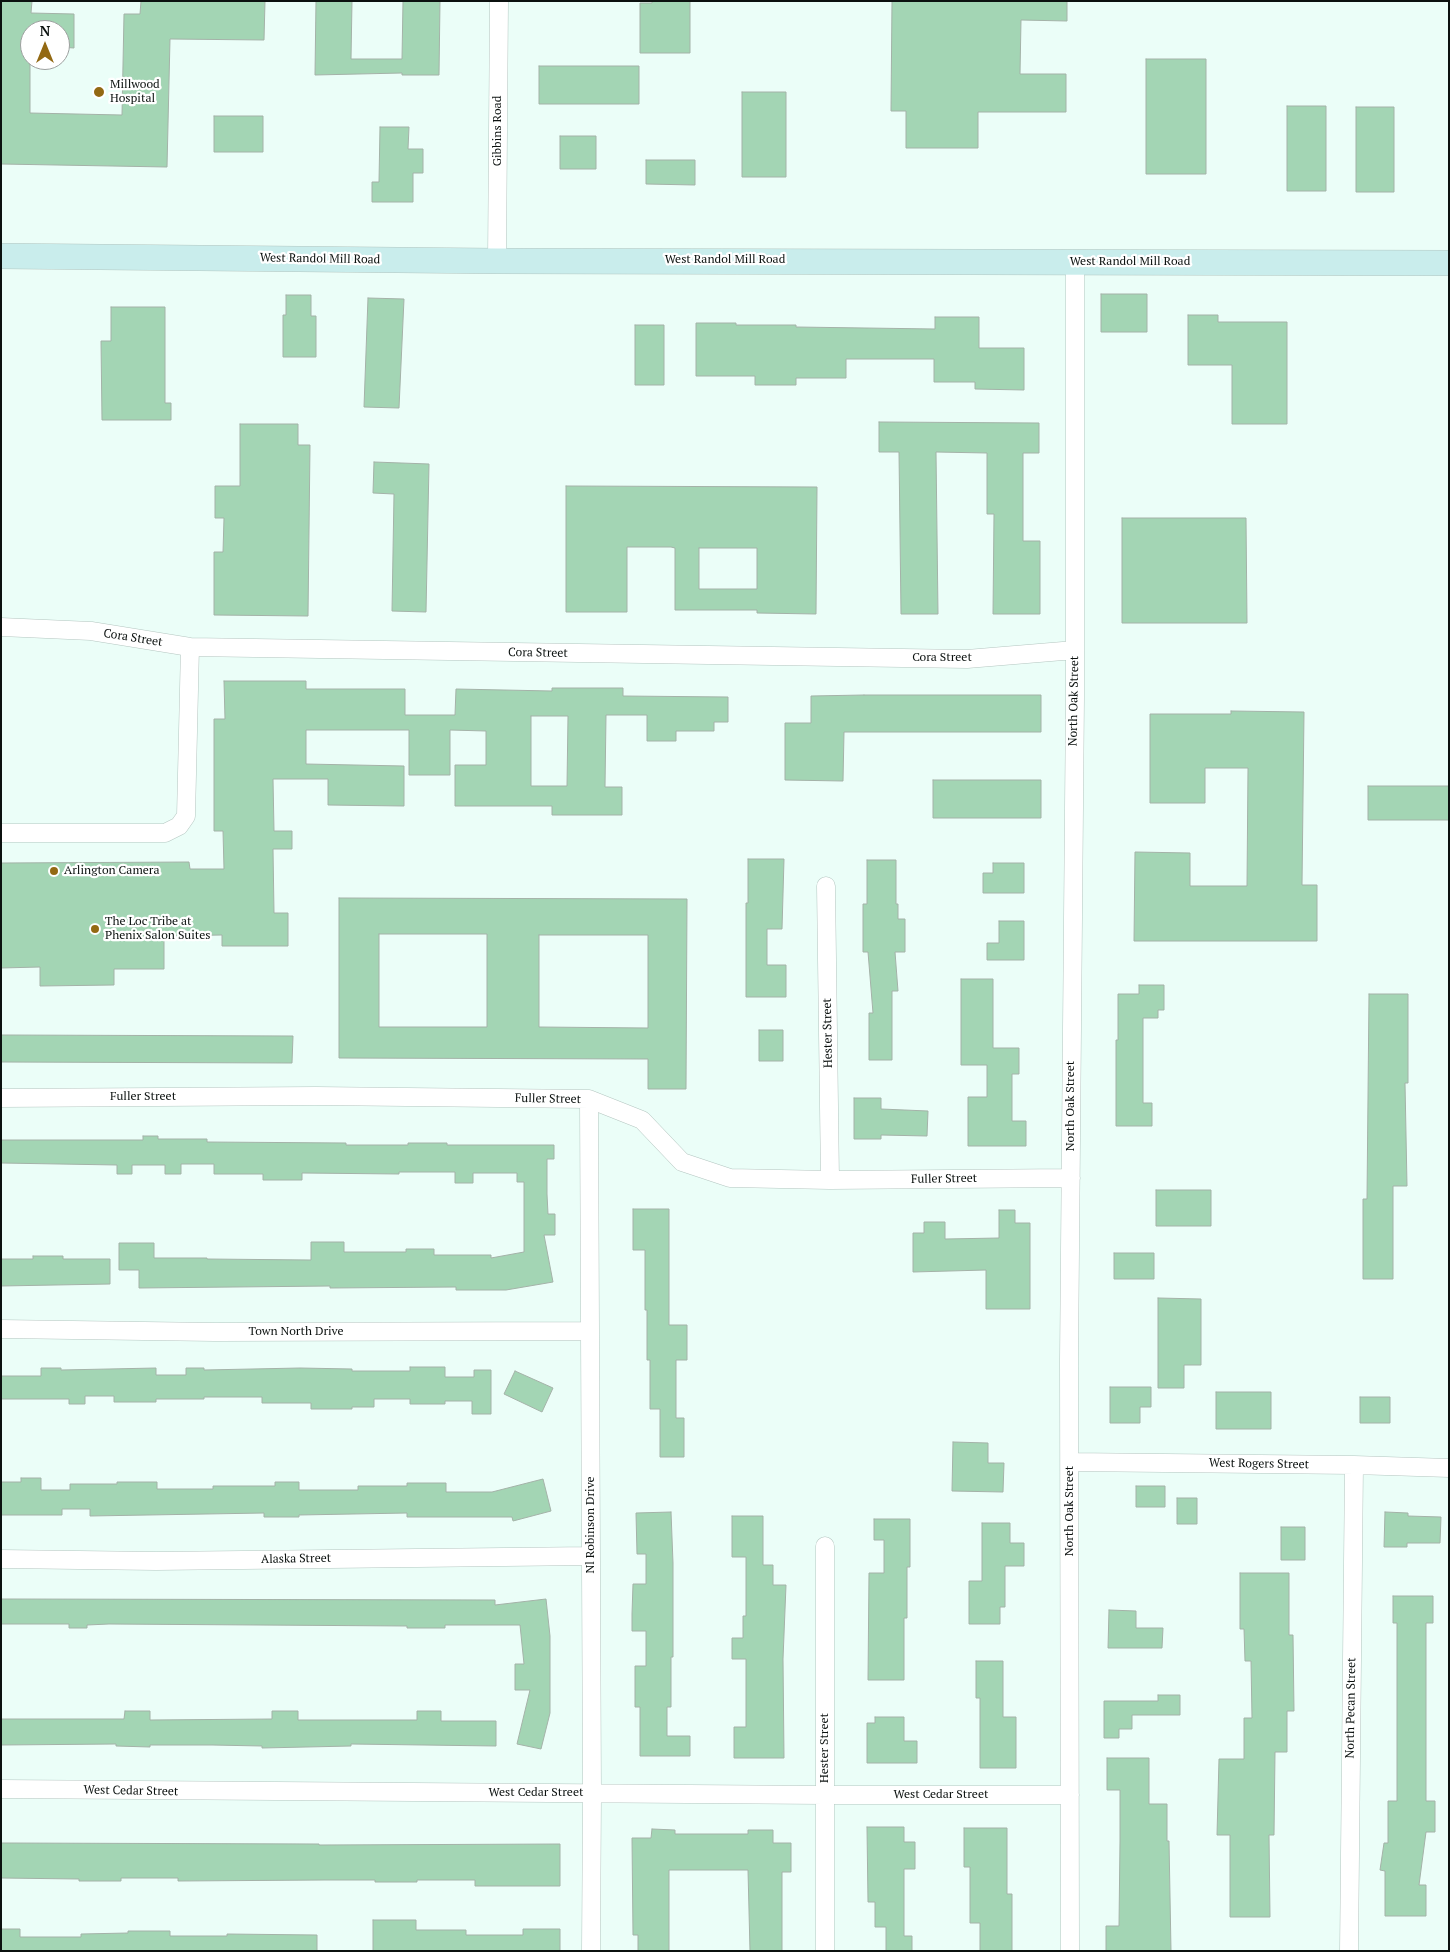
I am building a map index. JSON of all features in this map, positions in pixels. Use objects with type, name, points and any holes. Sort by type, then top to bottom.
[{"type":"main road","name":"West Randol Mill Road","points":[[5,258],[1449,263]]},
{"type":"street","name":"Gibbins Road","points":[[497,261],[499,1]]},
{"type":"street","name":"North Oak Street","points":[[1070,1951],[1069,1360],[1075,650],[1075,262]]},
{"type":"street","name":"Cora Street","points":[[1,627],[91,631],[190,647],[967,659],[1075,650]]},
{"type":"street","points":[[1,833],[165,833],[179,826],[186,816],[190,647]]},
{"type":"street","name":"Hester Street","points":[[826,886],[830,1180]]},
{"type":"street","name":"Fuller Street","points":[[1,1098],[316,1096],[589,1099],[642,1120],[682,1162],[730,1178],[830,1180],[1071,1178]]},
{"type":"street","name":"Nl Robinson Drive","points":[[589,1099],[591,1951]]},
{"type":"street","name":"Town North Drive","points":[[1,1329],[215,1332],[590,1331]]},
{"type":"street","name":"West Rogers Street","points":[[1070,1462],[1354,1464],[1449,1468]]},
{"type":"street","name":"North Pecan Street","points":[[1348,1951],[1354,1464]]},
{"type":"street","name":"Hester Street","points":[[825,1546],[825,1951]]},
{"type":"street","name":"Alaska Street","points":[[1,1559],[156,1561],[591,1556]]},
{"type":"street","name":"West Cedar Street","points":[[1,1789],[592,1794],[1070,1795]]},
{"type":"building","points":[[1,1],[32,1],[31,13],[74,14],[74,48],[70,48],[70,20],[20,20],[20,70],[30,70],[30,113],[122,115],[124,14],[140,14],[141,1],[265,1],[264,40],[170,39],[167,167],[1,164]]},
{"type":"building","points":[[316,1],[352,1],[351,59],[402,59],[403,1],[440,1],[439,75],[402,75],[402,73],[315,75]]},
{"type":"building","points":[[652,1],[690,1],[690,53],[640,53],[640,3],[652,3]]},
{"type":"building","points":[[892,1],[1067,1],[1067,21],[1021,20],[1020,74],[1066,74],[1066,112],[978,112],[978,148],[906,148],[906,111],[891,111]]},
{"type":"building","points":[[1146,59],[1206,59],[1206,174],[1146,174]]},
{"type":"building","points":[[539,66],[639,66],[639,104],[539,104]]},
{"type":"building","points":[[742,92],[786,92],[786,177],[742,177]]},
{"type":"building","points":[[1287,106],[1326,106],[1326,191],[1287,191]]},
{"type":"building","points":[[1356,107],[1394,107],[1394,192],[1356,192]]},
{"type":"building","points":[[214,116],[263,116],[263,152],[214,152]]},
{"type":"building","points":[[380,127],[409,127],[408,149],[423,149],[423,173],[413,173],[413,202],[372,202],[372,182],[379,182]]},
{"type":"building","points":[[560,136],[596,136],[596,169],[560,169]]},
{"type":"building","points":[[646,160],[695,160],[695,185],[646,184]]},
{"type":"building","points":[[1101,294],[1147,294],[1147,332],[1101,332]]},
{"type":"building","points":[[286,295],[311,295],[311,316],[316,316],[316,357],[283,357],[283,315],[286,315]]},
{"type":"building","points":[[368,298],[404,299],[399,408],[364,407]]},
{"type":"building","points":[[111,307],[165,307],[165,403],[171,403],[171,420],[102,420],[101,341],[111,341]]},
{"type":"building","points":[[1188,315],[1218,315],[1218,322],[1287,322],[1287,424],[1232,424],[1232,365],[1188,365]]},
{"type":"building","points":[[935,317],[979,317],[979,348],[1024,348],[1024,390],[975,389],[975,382],[934,382],[934,359],[846,359],[846,378],[796,378],[796,385],[755,385],[755,376],[696,376],[696,323],[935,329]]},
{"type":"building","points":[[635,325],[664,325],[664,385],[635,385]]},
{"type":"building","points":[[879,422],[1039,423],[1039,453],[1023,453],[1023,541],[1040,541],[1040,614],[993,614],[994,514],[987,514],[987,453],[936,452],[938,614],[901,614],[899,452],[879,452]]},
{"type":"building","points":[[240,424],[298,424],[298,445],[310,445],[308,616],[214,615],[214,552],[223,552],[224,518],[215,518],[215,486],[240,486]]},
{"type":"building","points":[[374,462],[429,464],[426,612],[392,611],[394,494],[373,493]]},
{"type":"building","points":[[566,486],[817,487],[816,614],[757,613],[757,610],[675,610],[675,548],[671,547],[627,547],[627,612],[566,612]],"holes":[[[699,548],[757,548],[757,589],[699,589]]]},
{"type":"building","points":[[1122,518],[1246,518],[1247,623],[1122,623]]},
{"type":"building","points":[[224,681],[306,681],[306,689],[405,689],[405,715],[455,715],[456,689],[552,691],[552,688],[623,688],[623,696],[728,697],[728,722],[714,722],[714,731],[676,731],[676,741],[647,741],[647,715],[606,715],[605,787],[622,787],[622,815],[552,815],[552,806],[455,806],[455,765],[486,765],[486,731],[450,730],[450,775],[409,775],[409,730],[306,730],[306,764],[404,766],[404,806],[328,805],[328,779],[273,779],[274,831],[292,831],[292,849],[273,849],[274,913],[288,913],[288,946],[222,946],[222,935],[164,936],[164,969],[114,969],[114,985],[40,986],[40,967],[1,968],[1,863],[189,862],[190,869],[224,869],[223,831],[214,831],[214,719],[225,719]],"holes":[[[531,716],[568,716],[567,786],[531,786]]]},
{"type":"building","points":[[1041,695],[1041,732],[844,732],[843,781],[785,780],[785,723],[811,723],[811,696]]},
{"type":"building","points":[[1231,711],[1304,712],[1302,885],[1317,885],[1317,941],[1134,941],[1135,852],[1190,853],[1190,886],[1247,886],[1248,768],[1205,768],[1205,803],[1150,803],[1150,714],[1231,714]]},
{"type":"building","points":[[933,780],[1041,780],[1041,818],[933,818]]},
{"type":"building","points":[[1368,786],[1449,786],[1449,820],[1368,820]]},
{"type":"building","points":[[748,859],[784,859],[782,929],[767,929],[767,965],[786,965],[786,997],[746,997]]},
{"type":"building","points":[[867,860],[896,860],[898,919],[905,919],[905,952],[895,952],[898,991],[892,991],[892,1060],[869,1060],[869,1013],[873,1013],[868,952],[863,952],[863,904],[867,904]]},
{"type":"building","points":[[993,863],[1024,863],[1024,893],[983,893],[983,873],[993,873]]},
{"type":"building","points":[[339,898],[687,899],[686,1089],[648,1089],[648,1059],[339,1058]],"holes":[[[379,934],[487,934],[487,1027],[379,1027]],[[539,935],[648,935],[648,1028],[539,1027]]]},
{"type":"building","points":[[999,921],[1024,921],[1024,960],[987,960],[987,943],[999,943]]},
{"type":"building","points":[[961,979],[993,979],[993,1048],[1019,1048],[1019,1074],[1012,1074],[1012,1121],[1026,1121],[1026,1146],[968,1146],[968,1097],[987,1097],[987,1065],[961,1065]]},
{"type":"building","points":[[1139,985],[1164,985],[1164,1010],[1158,1010],[1158,1018],[1143,1018],[1143,1103],[1152,1103],[1152,1126],[1116,1126],[1118,994],[1139,994]]},
{"type":"building","points":[[1369,994],[1408,994],[1408,1083],[1405,1083],[1407,1186],[1393,1186],[1393,1279],[1363,1279],[1363,1199],[1367,1199]]},
{"type":"building","points":[[759,1030],[783,1030],[783,1061],[759,1061]]},
{"type":"building","points":[[1,1035],[293,1036],[292,1063],[1,1062]]},
{"type":"building","points":[[854,1098],[881,1098],[881,1109],[928,1111],[927,1136],[881,1135],[881,1139],[854,1139]]},
{"type":"building","points":[[143,1136],[158,1136],[158,1139],[207,1139],[207,1142],[346,1143],[346,1145],[447,1143],[447,1145],[554,1145],[554,1159],[547,1159],[547,1194],[548,1214],[555,1214],[555,1235],[544,1235],[553,1282],[506,1290],[456,1290],[456,1287],[330,1288],[330,1286],[139,1288],[139,1270],[119,1270],[119,1243],[154,1243],[154,1258],[311,1260],[311,1242],[344,1242],[344,1252],[406,1252],[406,1249],[434,1249],[434,1255],[491,1255],[491,1258],[524,1252],[524,1182],[517,1182],[517,1173],[473,1173],[473,1183],[455,1183],[455,1172],[399,1172],[399,1174],[302,1173],[302,1180],[263,1180],[263,1174],[214,1174],[214,1164],[181,1164],[181,1174],[165,1174],[165,1165],[132,1165],[132,1174],[117,1174],[117,1165],[1,1163],[1,1140],[143,1140]]},
{"type":"building","points":[[1156,1190],[1211,1190],[1211,1226],[1156,1226]]},
{"type":"building","points":[[633,1209],[669,1209],[669,1325],[687,1325],[687,1360],[676,1360],[676,1418],[684,1418],[684,1457],[660,1457],[660,1409],[650,1409],[650,1360],[647,1360],[647,1310],[645,1310],[645,1250],[633,1250]]},
{"type":"building","points":[[999,1210],[1015,1210],[1015,1223],[1030,1223],[1030,1309],[986,1309],[986,1270],[913,1272],[913,1233],[924,1233],[924,1222],[945,1222],[945,1239],[999,1238]]},
{"type":"building","points":[[1114,1253],[1154,1253],[1154,1279],[1114,1279]]},
{"type":"building","points":[[33,1256],[63,1256],[63,1259],[110,1259],[110,1284],[1,1286],[1,1259],[33,1259]]},
{"type":"building","points":[[1158,1298],[1201,1299],[1201,1365],[1184,1365],[1184,1388],[1158,1388]]},
{"type":"building","points":[[410,1367],[445,1367],[445,1377],[474,1377],[474,1370],[491,1370],[491,1414],[472,1414],[472,1401],[445,1401],[445,1404],[410,1404],[410,1399],[374,1399],[374,1407],[311,1409],[311,1403],[262,1403],[262,1397],[204,1397],[204,1399],[156,1399],[156,1402],[114,1402],[114,1396],[85,1396],[85,1404],[69,1404],[69,1399],[1,1399],[1,1376],[41,1376],[41,1368],[61,1368],[61,1370],[156,1368],[156,1375],[186,1375],[186,1368],[204,1368],[204,1370],[300,1368],[352,1369],[352,1371],[410,1371]]},
{"type":"building","points":[[515,1371],[553,1388],[542,1412],[504,1394]]},
{"type":"building","points":[[1110,1387],[1151,1387],[1151,1407],[1140,1407],[1140,1423],[1110,1423]]},
{"type":"building","points":[[1216,1392],[1271,1392],[1271,1429],[1216,1429]]},
{"type":"building","points":[[1360,1397],[1390,1397],[1390,1423],[1360,1423]]},
{"type":"building","points":[[953,1442],[988,1443],[988,1463],[1004,1463],[1003,1492],[952,1491]]},
{"type":"building","points":[[21,1478],[41,1478],[41,1490],[70,1490],[70,1484],[117,1484],[117,1482],[157,1482],[157,1489],[213,1489],[213,1486],[275,1486],[275,1482],[299,1482],[299,1490],[358,1490],[358,1486],[407,1486],[407,1483],[446,1483],[446,1492],[492,1492],[543,1479],[551,1511],[513,1521],[512,1517],[407,1517],[407,1513],[299,1515],[299,1517],[264,1517],[264,1513],[90,1516],[90,1509],[62,1509],[62,1515],[1,1515],[1,1482],[21,1482]]},
{"type":"building","points":[[1136,1486],[1165,1486],[1165,1507],[1136,1507]]},
{"type":"building","points":[[1177,1498],[1197,1498],[1197,1524],[1177,1524]]},
{"type":"building","points":[[671,1512],[673,1657],[671,1657],[671,1707],[667,1707],[667,1736],[690,1736],[690,1756],[640,1756],[640,1707],[635,1707],[635,1666],[646,1666],[646,1631],[632,1631],[632,1614],[633,1584],[646,1584],[646,1554],[637,1554],[636,1513]]},
{"type":"building","points":[[1385,1512],[1408,1513],[1408,1516],[1441,1517],[1440,1543],[1407,1543],[1407,1547],[1384,1547]]},
{"type":"building","points":[[732,1516],[763,1516],[763,1565],[773,1565],[773,1585],[786,1585],[783,1659],[784,1758],[734,1758],[734,1727],[746,1727],[746,1659],[732,1659],[732,1638],[743,1638],[743,1616],[746,1616],[746,1557],[732,1557]]},
{"type":"building","points":[[874,1519],[910,1519],[910,1567],[907,1567],[907,1618],[904,1618],[904,1680],[868,1680],[869,1573],[884,1573],[884,1540],[874,1540]]},
{"type":"building","points":[[982,1523],[1010,1523],[1010,1543],[1024,1543],[1024,1566],[1005,1566],[1005,1607],[1000,1607],[1000,1624],[969,1624],[969,1581],[982,1581]]},
{"type":"building","points":[[1281,1527],[1305,1527],[1305,1560],[1281,1560]]},
{"type":"building","points":[[1240,1573],[1289,1573],[1289,1635],[1293,1635],[1294,1711],[1287,1711],[1287,1752],[1275,1752],[1274,1835],[1269,1835],[1270,1917],[1230,1917],[1230,1835],[1217,1835],[1219,1759],[1244,1759],[1244,1718],[1252,1718],[1251,1661],[1245,1661],[1244,1629],[1240,1629]]},
{"type":"building","points":[[1393,1596],[1433,1596],[1433,1623],[1426,1623],[1426,1801],[1435,1801],[1435,1832],[1426,1832],[1419,1885],[1426,1885],[1426,1916],[1385,1916],[1385,1871],[1380,1870],[1384,1843],[1388,1843],[1388,1801],[1397,1801],[1397,1623],[1393,1623]]},
{"type":"building","points":[[1,1599],[495,1600],[495,1605],[546,1599],[550,1636],[550,1713],[541,1749],[517,1744],[530,1690],[515,1690],[515,1664],[524,1664],[520,1625],[445,1625],[445,1628],[407,1628],[407,1626],[109,1624],[87,1625],[87,1628],[69,1628],[69,1624],[1,1624]]},
{"type":"building","points":[[1109,1610],[1136,1611],[1136,1628],[1163,1628],[1162,1648],[1108,1648]]},
{"type":"building","points":[[976,1661],[1003,1661],[1003,1717],[1016,1717],[1016,1768],[980,1768],[980,1698],[976,1698]]},
{"type":"building","points":[[1158,1695],[1180,1695],[1180,1715],[1132,1715],[1132,1729],[1119,1729],[1119,1738],[1104,1738],[1104,1701],[1158,1701]]},
{"type":"building","points":[[125,1711],[150,1711],[150,1720],[272,1719],[272,1711],[298,1711],[298,1720],[417,1720],[417,1711],[441,1711],[441,1721],[496,1721],[496,1746],[351,1744],[351,1746],[262,1748],[262,1746],[212,1745],[150,1745],[150,1747],[116,1746],[116,1744],[1,1745],[1,1719],[124,1719]]},
{"type":"building","points":[[875,1717],[904,1717],[904,1741],[917,1741],[917,1763],[867,1763],[867,1723],[875,1723]]},
{"type":"building","points":[[1107,1758],[1149,1758],[1149,1804],[1167,1804],[1171,1951],[1106,1951],[1106,1926],[1119,1926],[1120,1841],[1120,1790],[1107,1790]]},
{"type":"building","points":[[867,1827],[904,1827],[904,1842],[915,1842],[915,1869],[904,1869],[904,1936],[912,1936],[912,1951],[886,1951],[886,1927],[875,1927],[875,1902],[868,1902]]},
{"type":"building","points":[[964,1828],[1007,1828],[1007,1894],[1012,1894],[1012,1951],[980,1951],[980,1923],[970,1923],[970,1867],[964,1867]]},
{"type":"building","points":[[652,1829],[675,1830],[675,1834],[748,1834],[748,1830],[773,1830],[773,1843],[791,1843],[791,1872],[782,1872],[782,1951],[750,1951],[748,1870],[669,1870],[669,1951],[638,1951],[638,1935],[633,1935],[632,1838],[651,1838]]},
{"type":"building","points":[[1,1843],[560,1844],[560,1886],[475,1886],[475,1880],[417,1880],[417,1882],[375,1882],[375,1880],[178,1881],[178,1878],[121,1878],[121,1881],[79,1881],[79,1879],[1,1878]]},
{"type":"building","points":[[373,1920],[416,1920],[416,1930],[466,1930],[466,1935],[523,1935],[523,1929],[560,1929],[560,1951],[373,1951]]},
{"type":"building","points":[[1,1929],[20,1929],[20,1937],[81,1937],[81,1934],[128,1933],[128,1931],[170,1931],[170,1936],[227,1936],[227,1934],[317,1935],[317,1951],[1,1951]]},
{"type":"place","name":"Millwood Hospital","points":[[99,92]]},
{"type":"place","name":"Arlington Camera","points":[[54,871]]},
{"type":"place","name":"The Loc Tribe at Phenix Salon Suites","points":[[95,929]]}]
